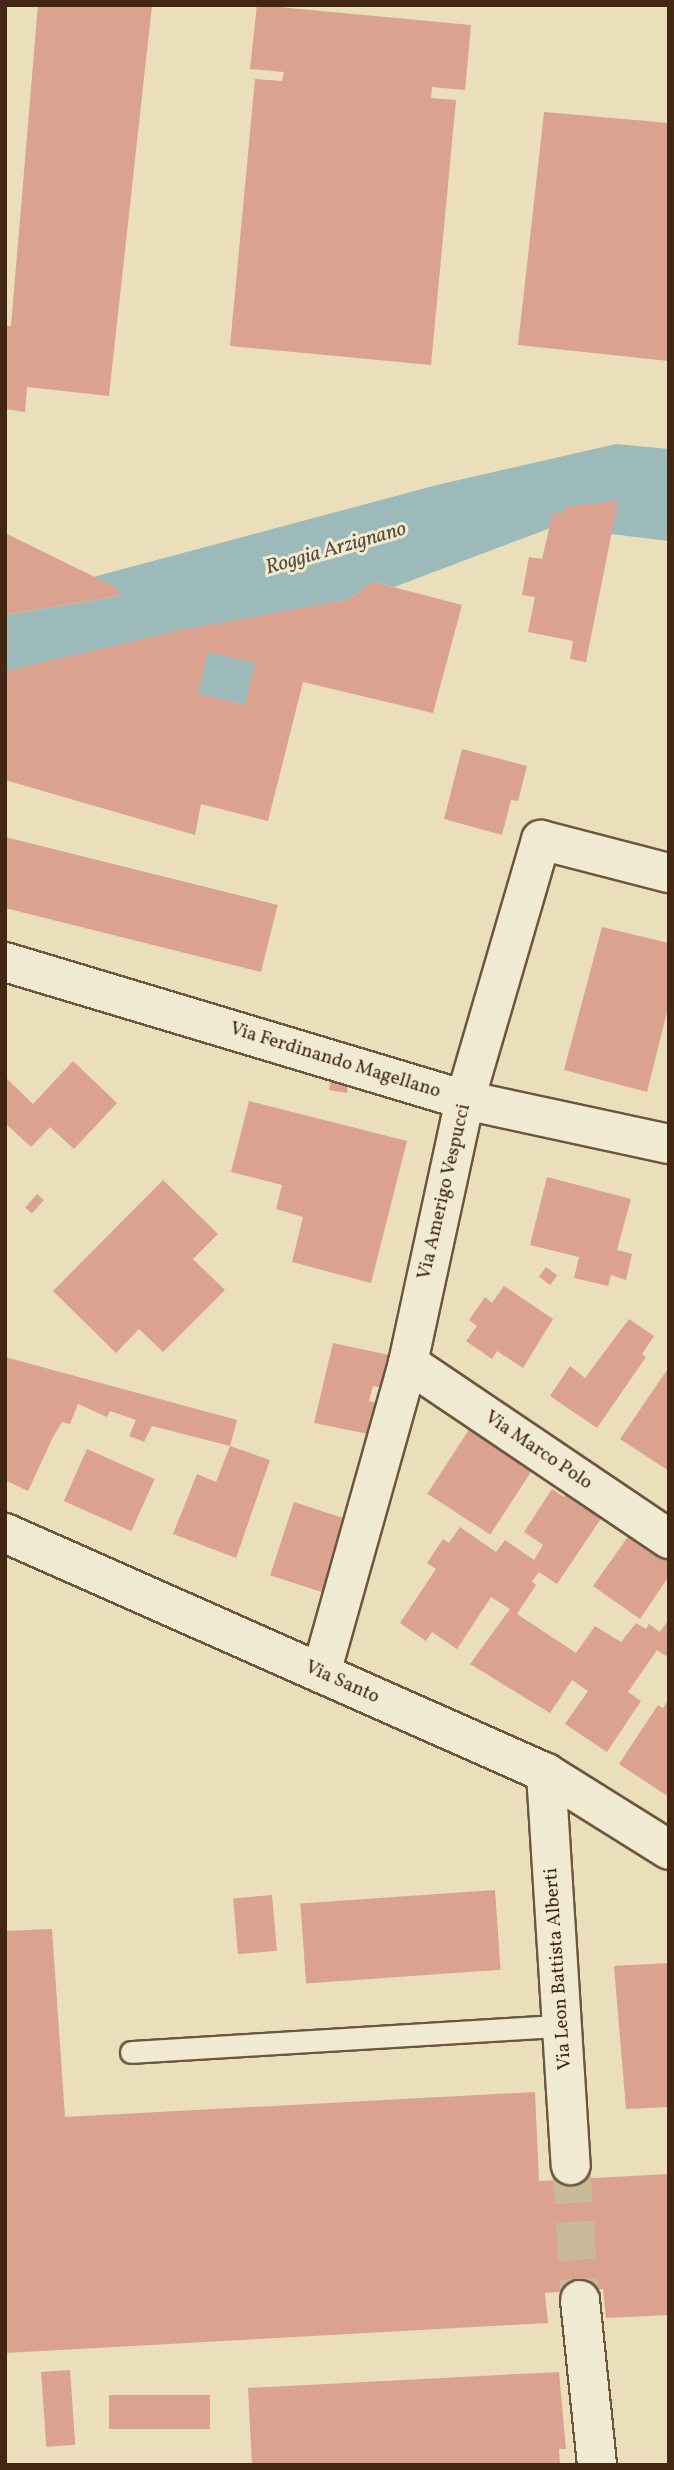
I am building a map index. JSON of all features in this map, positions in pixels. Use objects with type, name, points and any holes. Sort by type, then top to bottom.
[{"type":"street","name":"Via Amerigo Vespucci","points":[[321,1673],[408,1363],[466,1100],[541,840],[669,873]]},
{"type":"street","name":"Via Ferdinando Magellano","points":[[5,962],[466,1100],[669,1144]]},
{"type":"street","name":"Via Marco Polo","points":[[408,1363],[669,1539]]},
{"type":"street","name":"Via Santo","points":[[5,1533],[546,1773],[669,1850]]},
{"type":"street","name":"Via Leon Battista Alberti","points":[[546,1773],[572,2165]]},
{"type":"street","points":[[580,2300],[597,2465]]},
{"type":"lane","points":[[131,2052],[562,2026]]},
{"type":"water","name":"Roggia Arzignano","points":[[616,444],[669,449],[669,541],[553,527],[394,587],[374,582],[347,600],[268,615],[245,705],[173,687],[5,671],[5,615],[119,596],[116,588],[93,577],[437,485]]},
{"type":"building","points":[[38,5],[152,5],[109,396],[27,387],[25,412],[6,409],[5,326],[11,326]]},
{"type":"building","points":[[257,5],[471,25],[465,90],[432,87],[431,98],[456,100],[431,365],[230,346],[255,79],[282,81],[284,72],[250,69]]},
{"type":"building","points":[[544,112],[669,123],[669,361],[518,345]]},
{"type":"building","points":[[618,501],[586,662],[570,659],[573,641],[528,632],[535,597],[522,595],[529,557],[542,559],[553,512],[563,514],[564,507]]},
{"type":"building","points":[[5,533],[117,588],[119,596],[5,615]]},
{"type":"building","points":[[374,582],[462,605],[433,713],[303,682],[268,821],[201,804],[195,835],[5,780],[5,671],[186,629],[347,600]],"holes":[[[208,652],[255,663],[245,705],[198,693]]]},
{"type":"building","points":[[462,749],[527,766],[518,801],[511,800],[502,835],[444,819]]},
{"type":"building","points":[[5,837],[278,905],[261,972],[5,908]]},
{"type":"building","points":[[602,927],[669,943],[669,1004],[647,1092],[564,1070]]},
{"type":"building","points":[[73,1061],[117,1103],[74,1149],[50,1127],[31,1147],[5,1123],[5,1077],[33,1104]]},
{"type":"building","points":[[331,1079],[348,1083],[347,1093],[329,1090]]},
{"type":"building","points":[[249,1101],[407,1141],[371,1283],[292,1262],[303,1217],[276,1209],[282,1185],[231,1172]]},
{"type":"building","points":[[547,1177],[631,1199],[617,1250],[632,1254],[626,1280],[611,1275],[608,1286],[574,1278],[579,1257],[530,1245]]},
{"type":"building","points":[[163,1180],[218,1234],[193,1259],[225,1290],[163,1352],[139,1329],[116,1353],[53,1291]]},
{"type":"building","points":[[37,1194],[44,1200],[32,1213],[25,1208]]},
{"type":"building","points":[[546,1267],[557,1275],[550,1285],[539,1277]]},
{"type":"building","points":[[504,1286],[553,1319],[523,1368],[497,1351],[492,1359],[466,1341],[477,1326],[469,1320],[485,1297],[492,1303]]},
{"type":"building","points":[[629,1319],[654,1336],[642,1354],[646,1357],[597,1428],[550,1396],[570,1366],[585,1378]]},
{"type":"building","points":[[333,1343],[389,1355],[383,1388],[373,1386],[369,1401],[380,1404],[373,1435],[314,1423]]},
{"type":"building","points":[[5,1357],[237,1420],[230,1446],[152,1426],[144,1442],[129,1436],[136,1420],[110,1411],[107,1417],[78,1404],[70,1424],[62,1422],[53,1437],[28,1491],[5,1480]]},
{"type":"building","points":[[669,1367],[669,1471],[620,1439]]},
{"type":"building","points":[[472,1425],[535,1466],[490,1535],[427,1494]]},
{"type":"building","points":[[230,1446],[270,1460],[236,1558],[173,1534],[197,1474],[216,1482]]},
{"type":"building","points":[[87,1449],[155,1479],[131,1531],[64,1501]]},
{"type":"building","points":[[573,1484],[606,1511],[557,1584],[539,1572],[532,1581],[536,1585],[517,1614],[576,1653],[595,1626],[621,1642],[636,1623],[646,1629],[649,1624],[660,1632],[669,1619],[669,1658],[657,1650],[628,1692],[641,1701],[607,1752],[565,1724],[588,1691],[572,1680],[550,1713],[470,1664],[510,1609],[491,1597],[457,1649],[432,1632],[426,1641],[400,1623],[436,1569],[427,1563],[443,1539],[449,1543],[460,1527],[496,1552],[505,1540],[534,1560],[543,1545],[524,1532],[552,1489],[564,1497]]},
{"type":"building","points":[[294,1502],[357,1522],[333,1596],[270,1575]]},
{"type":"building","points":[[637,1524],[669,1546],[669,1576],[640,1619],[593,1586]]},
{"type":"building","points":[[667,1702],[669,1797],[619,1764],[658,1705],[663,1708]]},
{"type":"building","points":[[495,1890],[501,1970],[306,1983],[300,1904]]},
{"type":"building","points":[[272,1895],[277,1951],[238,1954],[233,1898]]},
{"type":"building","points":[[52,1929],[65,2117],[535,2092],[539,2181],[669,2174],[669,2315],[606,2318],[603,2289],[545,2293],[548,2323],[5,2353],[5,1931]]},
{"type":"building","points":[[669,1963],[669,2107],[626,2109],[614,1966]]},
{"type":"building","points":[[70,2370],[75,2445],[46,2447],[41,2372]]},
{"type":"building","points":[[559,2372],[566,2449],[559,2449],[560,2465],[252,2465],[248,2388]]},
{"type":"building","points":[[109,2395],[210,2395],[210,2429],[109,2429]]},
{"type":"tunnel","points":[[571,2165],[580,2300]]}]
